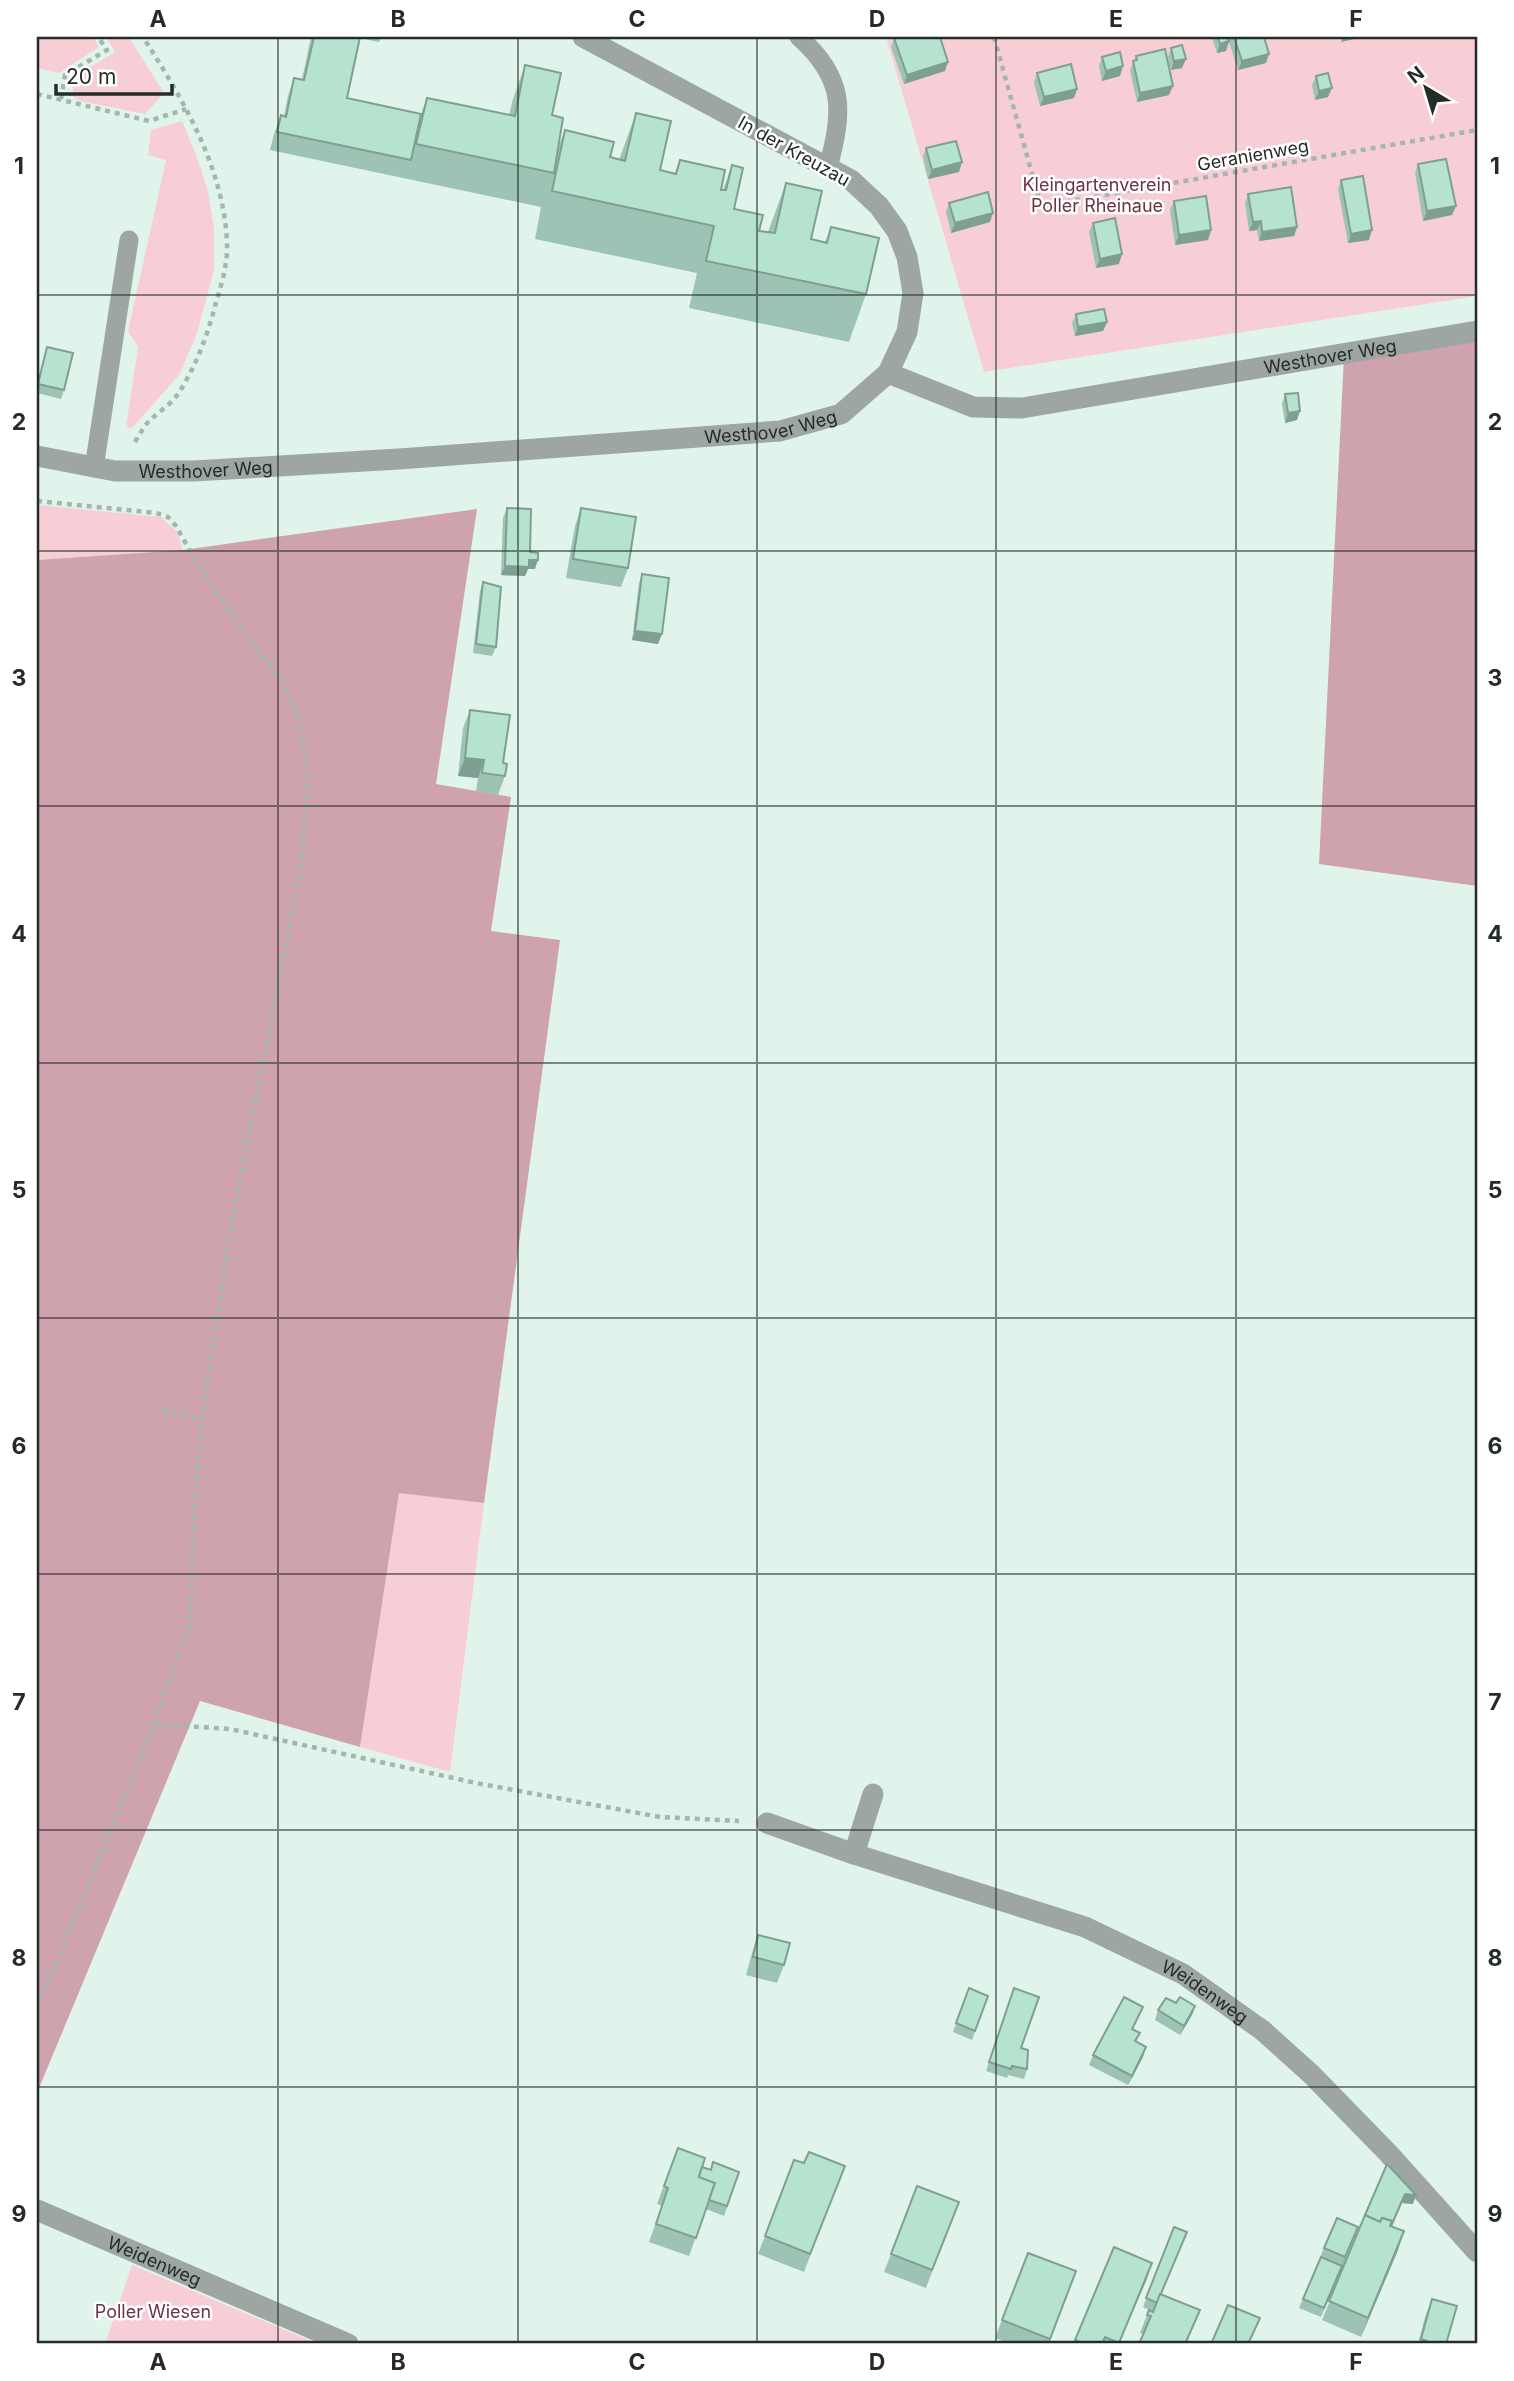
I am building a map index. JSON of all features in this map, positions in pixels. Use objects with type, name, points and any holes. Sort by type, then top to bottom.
[{"type":"street","name":"In der Kreuzau","points":[[583,37],[851,180],[879,206],[897,231],[907,257],[913,293],[907,332],[888,373]]},
{"type":"street","name":"Westhover Weg","points":[[37,456],[104,470],[194,471],[780,431],[841,414],[888,373],[973,407],[1022,408],[1477,331]]},
{"type":"street","points":[[854,1854],[873,1794]]},
{"type":"street","name":"Weidenweg","points":[[767,1823],[854,1854],[1086,1927],[1183,1974],[1262,2030],[1311,2074],[1389,2154],[1477,2252]]},
{"type":"street","name":"Weidenweg","points":[[37,2210],[348,2344]]},
{"type":"lane","points":[[799,37],[812,48],[825,66],[838,97],[839,127],[828,168]]},
{"type":"lane","points":[[104,470],[129,240]]},
{"type":"path","points":[[61,99],[65,75],[107,50],[98,37]]},
{"type":"path","points":[[104,470],[148,422],[176,397],[198,357],[223,277],[227,243],[221,204],[210,163],[186,109],[143,37]]},
{"type":"path","name":"Geranienweg","points":[[994,37],[1041,206],[1477,130]]},
{"type":"path","points":[[37,94],[149,121],[186,109]]},
{"type":"path","points":[[37,501],[156,513],[168,517],[251,641],[282,682],[297,713],[309,776],[300,874],[233,1215],[202,1419],[189,1626],[154,1724],[55,1967],[37,2003]]},
{"type":"path","points":[[163,1410],[202,1419]]},
{"type":"path","points":[[154,1724],[230,1729],[476,1783],[660,1817],[767,1823]]},
{"type":"green space","points":[[37,37],[93,37],[99,47],[59,73],[37,68]]},
{"type":"green space","points":[[106,37],[129,37],[164,93],[145,114],[80,101],[72,96],[75,76],[115,52]]},
{"type":"green space","name":"Kleingartenverein Poller Rheinaue","points":[[886,37],[1477,37],[1477,296],[984,372]]},
{"type":"green space","points":[[182,121],[208,191],[214,229],[214,270],[197,333],[179,375],[132,428],[126,427],[138,347],[128,331],[166,160],[148,155],[151,130]]},
{"type":"green space","points":[[37,505],[161,517],[177,532],[183,550],[37,560]]},
{"type":"green space","points":[[399,1492],[484,1503],[450,1772],[360,1747]]},
{"type":"green space","name":"Poller Wiesen","points":[[132,2265],[318,2344],[105,2344]]},
{"type":"shaded area","points":[[1477,336],[1477,886],[1319,864],[1344,356]]},
{"type":"shaded area","points":[[477,509],[436,784],[511,797],[491,931],[560,940],[484,1503],[399,1493],[360,1747],[200,1701],[37,2093],[37,560],[183,550]]},
{"type":"building","points":[[314,37],[360,37],[347,98],[421,114],[411,160],[277,132],[281,115],[286,117],[294,78],[304,80]]},
{"type":"building","points":[[940,37],[948,62],[907,75],[894,38]]},
{"type":"building","points":[[1218,37],[1228,37],[1229,41],[1220,44]]},
{"type":"building","points":[[1234,37],[1264,37],[1269,54],[1242,61]]},
{"type":"building","points":[[1182,45],[1186,59],[1174,61],[1171,48]]},
{"type":"building","points":[[1165,49],[1173,86],[1140,93],[1133,61],[1137,60],[1136,56]]},
{"type":"building","points":[[1120,52],[1123,66],[1106,71],[1102,57]]},
{"type":"building","points":[[1071,64],[1077,89],[1044,97],[1037,73]]},
{"type":"building","points":[[525,65],[561,73],[552,115],[563,118],[554,173],[416,144],[427,98],[515,116]]},
{"type":"building","points":[[1328,73],[1332,88],[1319,91],[1316,76]]},
{"type":"building","points":[[636,113],[671,121],[660,170],[676,174],[680,160],[725,170],[721,190],[726,190],[732,165],[743,168],[734,209],[763,215],[759,231],[775,233],[786,183],[822,191],[811,239],[827,243],[831,227],[879,238],[866,294],[706,261],[714,226],[552,191],[565,130],[614,142],[610,157],[625,161]]},
{"type":"building","points":[[956,141],[962,162],[932,170],[926,148]]},
{"type":"building","points":[[1446,159],[1456,206],[1427,211],[1418,164]]},
{"type":"building","points":[[1363,176],[1372,230],[1351,234],[1341,180]]},
{"type":"building","points":[[1291,187],[1297,227],[1262,232],[1261,221],[1253,222],[1248,194]]},
{"type":"building","points":[[988,192],[993,213],[955,223],[949,203]]},
{"type":"building","points":[[1206,196],[1211,230],[1179,235],[1174,201]]},
{"type":"building","points":[[1115,218],[1122,254],[1100,259],[1093,223]]},
{"type":"building","points":[[1104,309],[1107,322],[1078,327],[1076,314]]},
{"type":"building","points":[[47,347],[73,353],[64,390],[38,384]]},
{"type":"building","points":[[1298,393],[1300,411],[1288,413],[1285,394]]},
{"type":"building","points":[[507,508],[531,509],[530,552],[538,553],[538,560],[529,560],[529,567],[505,566]]},
{"type":"building","points":[[581,508],[636,517],[628,568],[573,559]]},
{"type":"building","points":[[642,574],[669,578],[662,634],[635,631]]},
{"type":"building","points":[[483,582],[501,587],[496,647],[476,644]]},
{"type":"building","points":[[470,710],[510,715],[503,763],[507,764],[505,776],[482,773],[484,760],[465,758]]},
{"type":"building","points":[[758,1935],[790,1943],[784,1965],[753,1957]]},
{"type":"building","points":[[969,1988],[988,1996],[975,2031],[956,2023]]},
{"type":"building","points":[[1014,1988],[1039,1997],[1021,2048],[1028,2050],[1027,2069],[1012,2066],[1011,2069],[989,2062]]},
{"type":"building","points":[[1124,1997],[1143,2007],[1132,2029],[1140,2033],[1135,2041],[1146,2047],[1132,2076],[1093,2055]]},
{"type":"building","points":[[1180,1997],[1195,2006],[1184,2026],[1158,2010],[1166,1998],[1176,2003]]},
{"type":"building","points":[[678,2148],[705,2158],[699,2177],[715,2183],[696,2238],[656,2224],[668,2188],[664,2186]]},
{"type":"building","points":[[809,2152],[845,2166],[810,2254],[765,2236],[794,2160],[804,2163]]},
{"type":"building","points":[[713,2162],[739,2172],[727,2206],[709,2200],[715,2183],[699,2177],[702,2167],[711,2170]]},
{"type":"building","points":[[1387,2164],[1416,2195],[1405,2194],[1391,2226],[1392,2221],[1382,2218],[1380,2222],[1365,2215]]},
{"type":"building","points":[[917,2186],[959,2202],[932,2270],[891,2254]]},
{"type":"building","points":[[1365,2215],[1380,2222],[1382,2218],[1392,2221],[1390,2226],[1404,2231],[1368,2318],[1329,2301]]},
{"type":"building","points":[[1337,2218],[1358,2227],[1345,2257],[1324,2248]]},
{"type":"building","points":[[1174,2227],[1187,2232],[1157,2303],[1146,2298]]},
{"type":"building","points":[[1114,2247],[1152,2263],[1119,2343],[1105,2337],[1102,2344],[1084,2344],[1075,2340]]},
{"type":"building","points":[[1028,2253],[1076,2271],[1050,2339],[1002,2320]]},
{"type":"building","points":[[1321,2257],[1342,2266],[1324,2308],[1303,2299]]},
{"type":"building","points":[[1160,2294],[1200,2310],[1185,2344],[1139,2344],[1151,2316],[1147,2315],[1149,2310],[1153,2312]]},
{"type":"building","points":[[1432,2299],[1457,2306],[1446,2344],[1426,2344],[1427,2341],[1421,2339]]},
{"type":"building","points":[[1228,2305],[1260,2318],[1248,2344],[1211,2344]]}]
